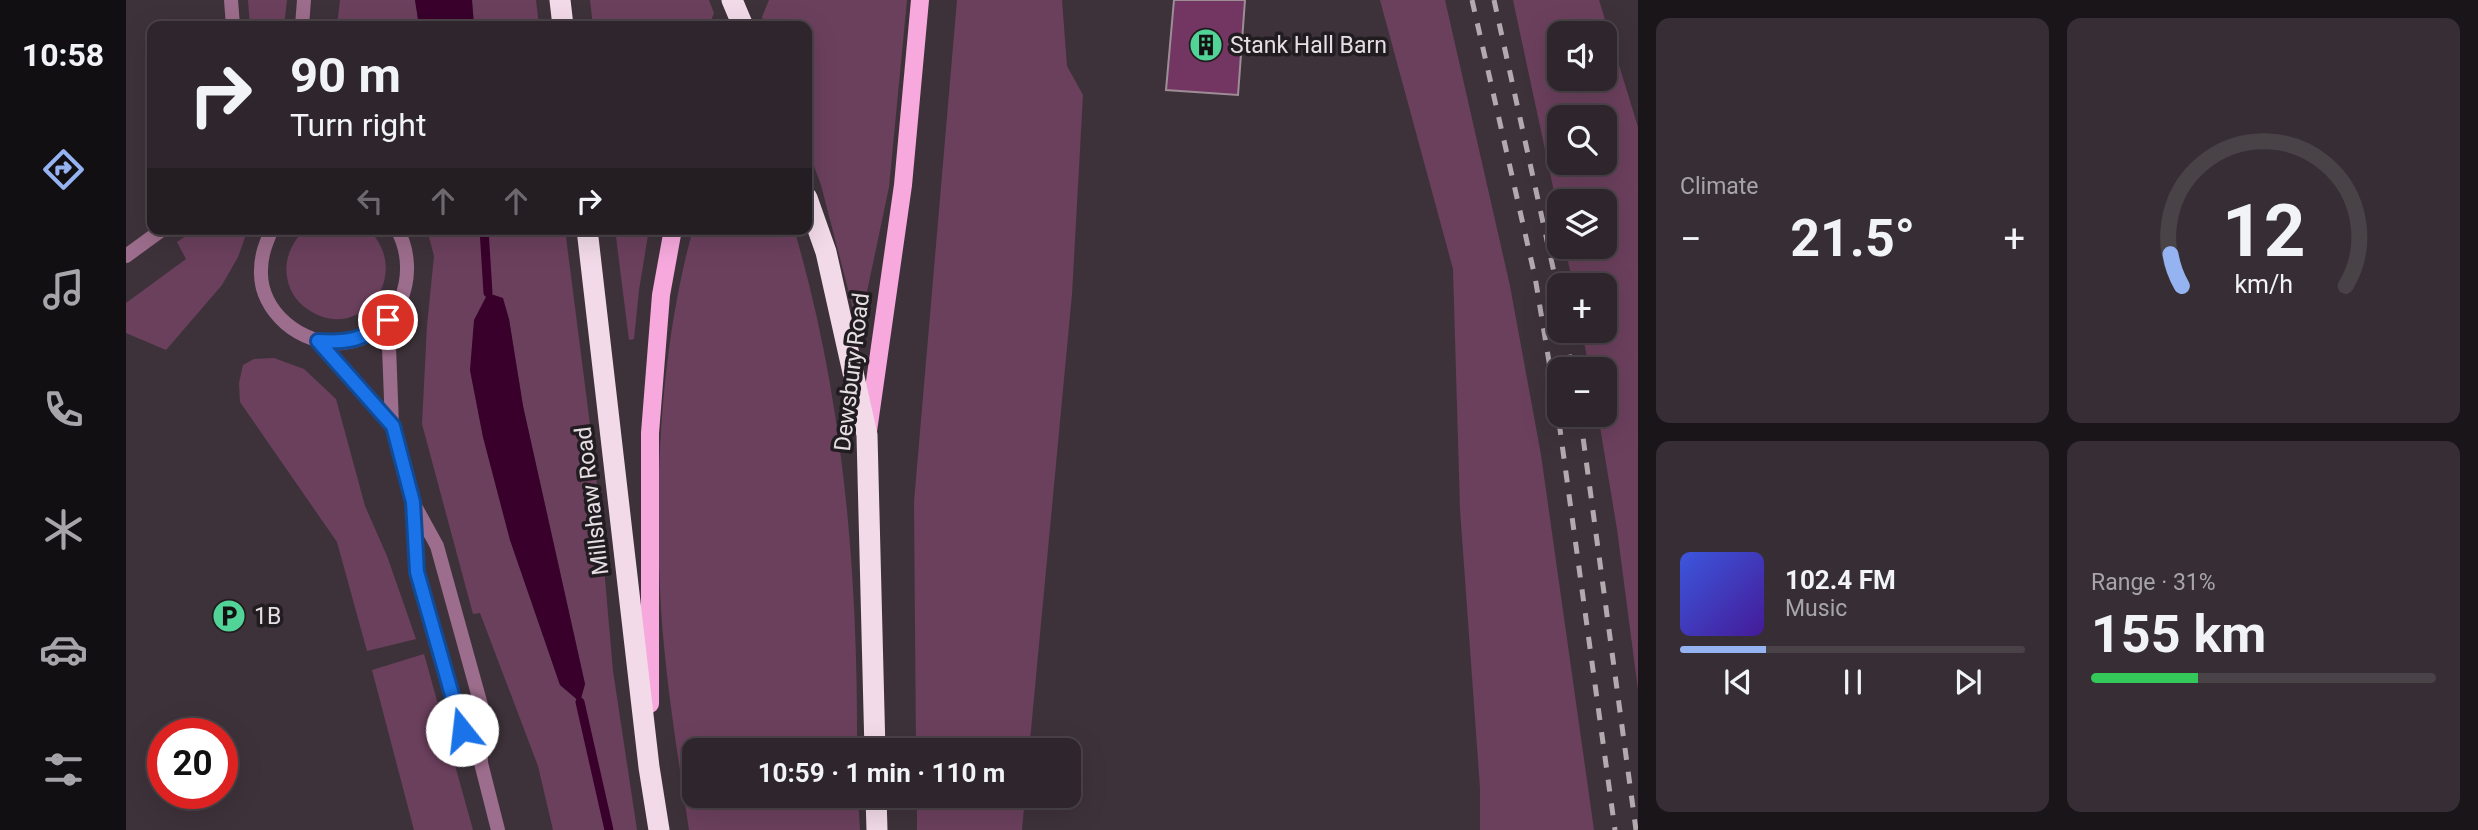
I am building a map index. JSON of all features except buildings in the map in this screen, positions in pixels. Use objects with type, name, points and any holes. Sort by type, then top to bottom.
[{"type":"highway","points":[[560,0],[562,21]]},
{"type":"highway","points":[[733,0],[741,21]]},
{"type":"highway","points":[[812,212],[826,252],[867,435]]},
{"type":"highway","name":"Millshaw Road","points":[[588,235],[649,766]]},
{"type":"highway","name":"Dewsbury Road","points":[[867,435],[875,738]]},
{"type":"highway","points":[[649,766],[659,830]]},
{"type":"highway","points":[[876,808],[877,830]]},
{"type":"main road","points":[[736,21],[743,0]]},
{"type":"main road","name":"Dewsbury Road","points":[[867,435],[903,185],[920,0]]},
{"type":"main road","points":[[649,766],[650,433],[661,295],[672,235]]},
{"type":"lane","points":[[231,0],[233,21]]},
{"type":"lane","points":[[302,21],[304,0]]},
{"type":"lane","points":[[126,256],[155,235]]},
{"type":"lane","points":[[269,235],[260,272],[265,295],[277,316],[295,331],[318,341],[344,343],[368,335],[388,320],[401,303],[409,274],[405,246],[400,235]]},
{"type":"lane","points":[[388,320],[393,426],[413,502],[417,572],[462,730],[481,763]]},
{"type":"lane","points":[[318,341],[393,426]]},
{"type":"lane","points":[[413,502],[438,546],[481,705],[481,763],[498,830]]},
{"type":"shaded area","points":[[248,0],[287,0],[285,21],[250,21]]},
{"type":"shaded area","points":[[340,0],[415,0],[418,21],[338,21]]},
{"type":"shaded area","points":[[415,0],[472,0],[474,21],[418,21]]},
{"type":"shaded area","points":[[472,0],[536,0],[538,21],[474,21]]},
{"type":"shaded area","points":[[590,0],[709,0],[714,13],[711,21],[592,21]]},
{"type":"shaded area","points":[[769,0],[907,0],[889,187],[861,320],[856,320],[821,185],[812,161],[812,21],[763,21],[762,17]]},
{"type":"shaded area","points":[[957,0],[1062,0],[1067,66],[1083,95],[1072,294],[1030,738],[916,738],[914,502]]},
{"type":"shaded area","points":[[1380,0],[1445,0],[1510,286],[1541,455],[1594,830],[1480,830],[1480,788],[1460,509],[1453,269]]},
{"type":"shaded area","points":[[1513,0],[1599,0],[1605,21],[1547,21],[1547,91],[1617,91],[1617,59],[1638,127],[1638,690],[1617,529],[1600,427],[1617,427],[1617,357],[1587,357],[1584,343],[1617,343],[1617,273],[1570,273],[1568,259],[1617,259],[1617,189],[1553,189],[1550,175],[1617,175],[1617,105],[1547,105],[1547,159]]},
{"type":"shaded area","points":[[187,235],[246,235],[238,257],[222,285],[166,350],[126,333],[126,303],[186,259],[177,242]]},
{"type":"shaded area","points":[[301,235],[372,235],[381,247],[386,267],[383,285],[374,301],[361,313],[344,319],[325,318],[306,308],[294,295],[286,270],[288,257]]},
{"type":"shaded area","points":[[429,235],[566,235],[595,464],[613,671],[637,830],[553,830],[538,766],[480,613],[473,614],[422,424],[434,256]],"holes":[[[509,319],[523,406],[585,684],[580,702],[560,685],[510,540],[483,437],[470,370]]]},
{"type":"shaded area","points":[[616,235],[648,235],[634,339],[629,340]]},
{"type":"shaded area","points":[[692,235],[796,235],[825,357],[836,422],[851,553],[857,685],[857,738],[682,738],[682,782],[663,637],[658,514],[662,418],[673,322]]},
{"type":"shaded area","points":[[488,293],[503,298],[509,319],[523,406],[585,684],[580,702],[560,685],[510,540],[483,437],[470,370],[474,320]]},
{"type":"shaded area","points":[[274,358],[304,369],[336,399],[365,506],[387,556],[416,639],[367,651],[337,542],[240,402],[239,383],[243,365],[254,359]]},
{"type":"shaded area","points":[[424,654],[473,830],[414,830],[372,670]]},
{"type":"shaded area","points":[[686,808],[859,808],[860,830],[689,830]]},
{"type":"shaded area","points":[[917,808],[1024,808],[1022,830],[917,830]]},
{"type":"waterway","points":[[484,235],[488,293]]},
{"type":"waterway","points":[[580,702],[609,830]]},
{"type":"railway","points":[[1472,0],[1535,277],[1559,422],[1615,830]]},
{"type":"railway","points":[[1494,0],[1554,273]]},
{"type":"railway","points":[[1567,343],[1570,357]]},
{"type":"railway","points":[[1582,427],[1636,830]]},
{"type":"place","name":"Stank Hall Barn","points":[[1206,45]]},
{"type":"place","name":"1B","points":[[229,616]]},
{"type":"route","points":[[388,320],[368,335],[344,343],[318,341],[393,426],[413,502],[417,572],[462,730]]}]
